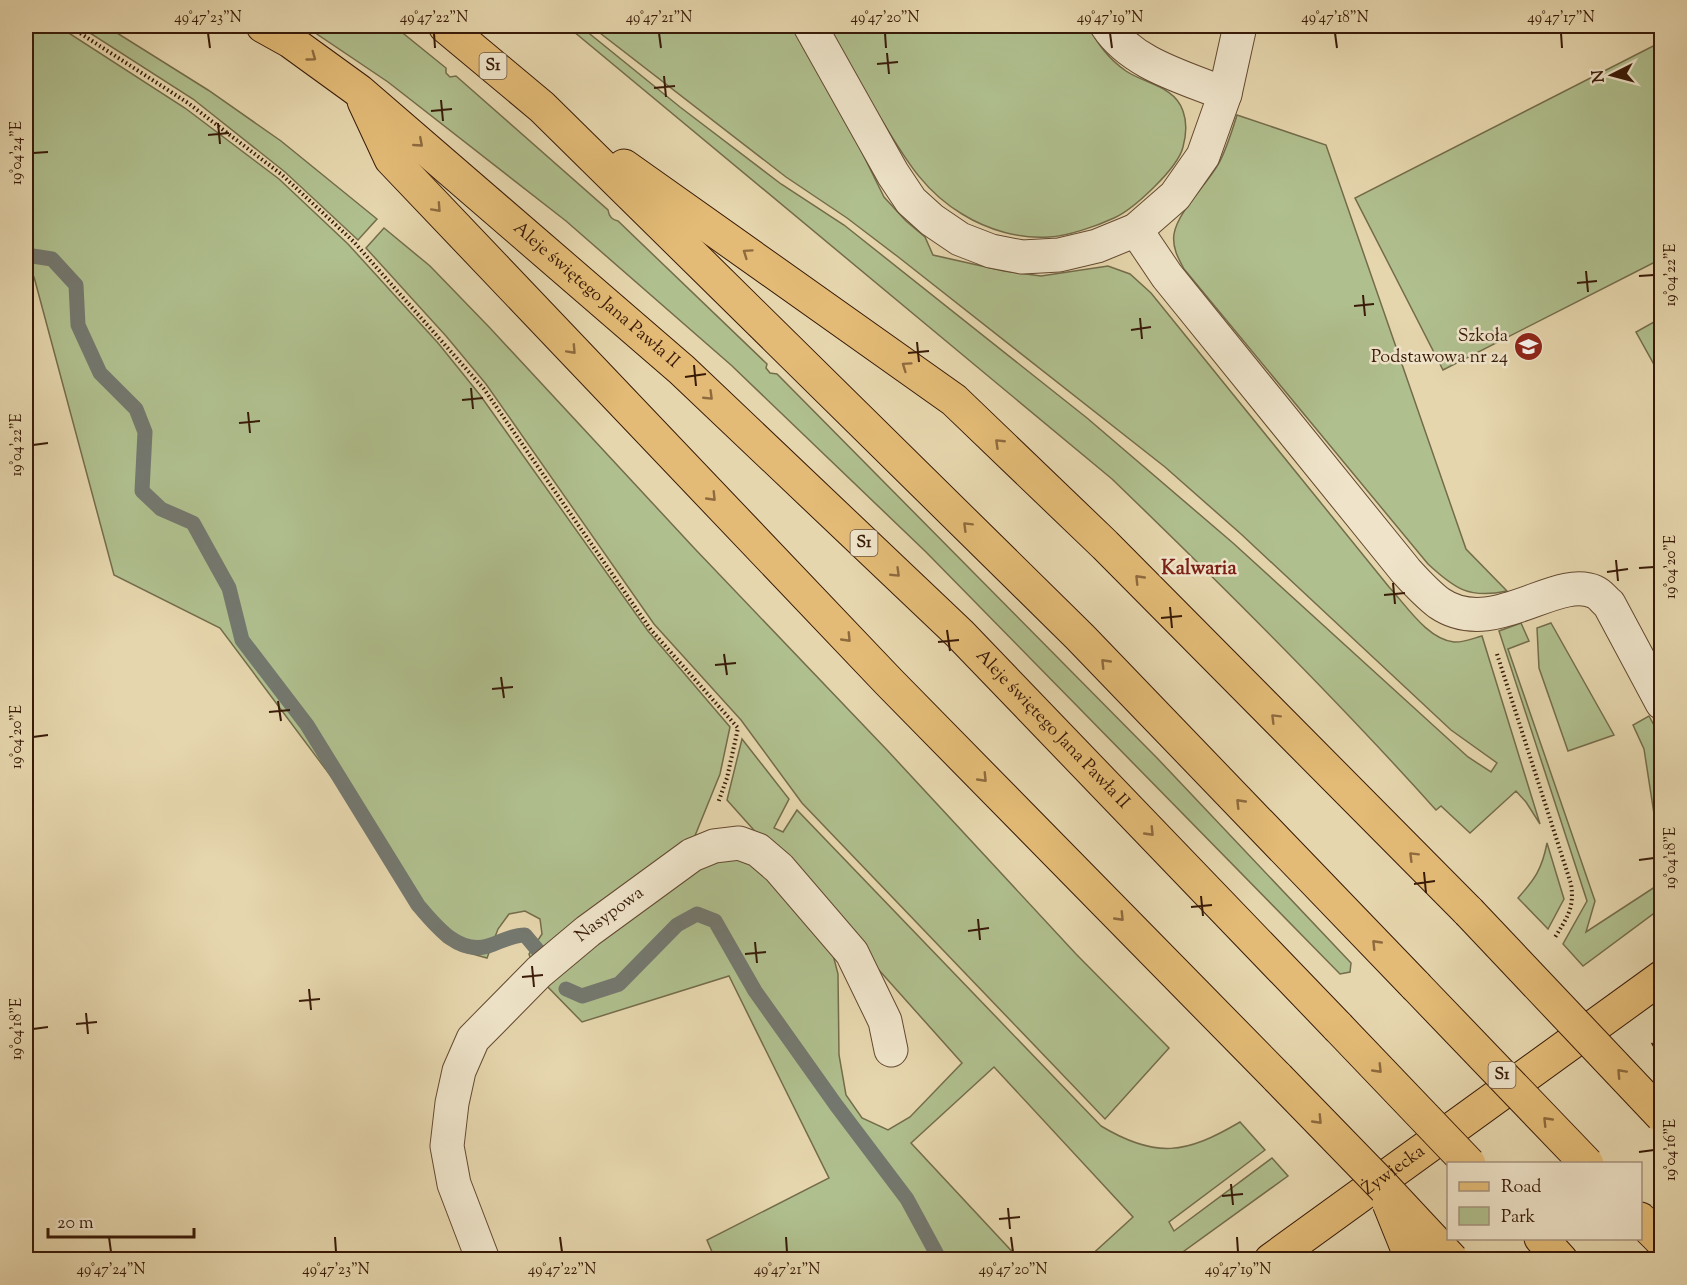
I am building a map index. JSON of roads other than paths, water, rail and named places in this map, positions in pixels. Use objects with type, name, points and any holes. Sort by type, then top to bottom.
[{"type":"main road","name":"Aleje świętego Jana Pawła II","points":[[262,26],[290,41],[359,91],[682,370],[960,634],[1467,1162]]},
{"type":"main road","name":"S1","points":[[444,26],[542,107],[1080,638],[1585,1162]]},
{"type":"main road","points":[[359,91],[391,159],[889,682],[1278,1078],[1452,1260]]},
{"type":"main road","points":[[542,107],[954,400],[1106,545],[1470,912],[1662,1116]]},
{"type":"main road","name":"Żywiecka","points":[[1270,1260],[1662,976]]},
{"type":"main road","points":[[1382,1185],[1412,1260]]},
{"type":"main road","points":[[1642,1220],[1662,1241]]},
{"type":"main road","points":[[1542,1240],[1561,1260]]},
{"type":"street","points":[[810,26],[893,174],[911,201],[932,220],[960,239],[991,251],[1022,257],[1059,255],[1097,246],[1136,230],[1175,196],[1203,156],[1225,94],[1240,26]]},
{"type":"street","points":[[1107,26],[1124,46],[1146,61],[1225,94]]},
{"type":"street","points":[[1136,230],[1167,276],[1406,571],[1440,604],[1463,614],[1484,614],[1500,612],[1566,591],[1596,592],[1609,604],[1662,703]]},
{"type":"street","name":"Nasypowa","points":[[483,1260],[453,1184],[447,1146],[452,1103],[459,1071],[473,1039],[539,972],[588,932],[692,855],[714,846],[739,843],[758,850],[779,868],[852,953],[885,1021],[891,1050]]},
{"type":"waterway","points":[[26,255],[52,259],[76,285],[78,325],[100,373],[136,409],[145,432],[142,491],[161,509],[193,523],[229,588],[242,640],[307,725],[418,905],[448,936],[467,946],[477,948],[488,946],[511,937],[525,935],[540,953]]},
{"type":"waterway","points":[[566,989],[582,996],[619,984],[677,925],[697,914],[715,921],[755,991],[836,1105],[907,1199],[940,1260]]},
{"type":"place","name":"Szkoła Podstawowa nr 24","points":[[1529,347]]},
{"type":"district","name":"Kalwaria","points":[[1199,569]]}]
